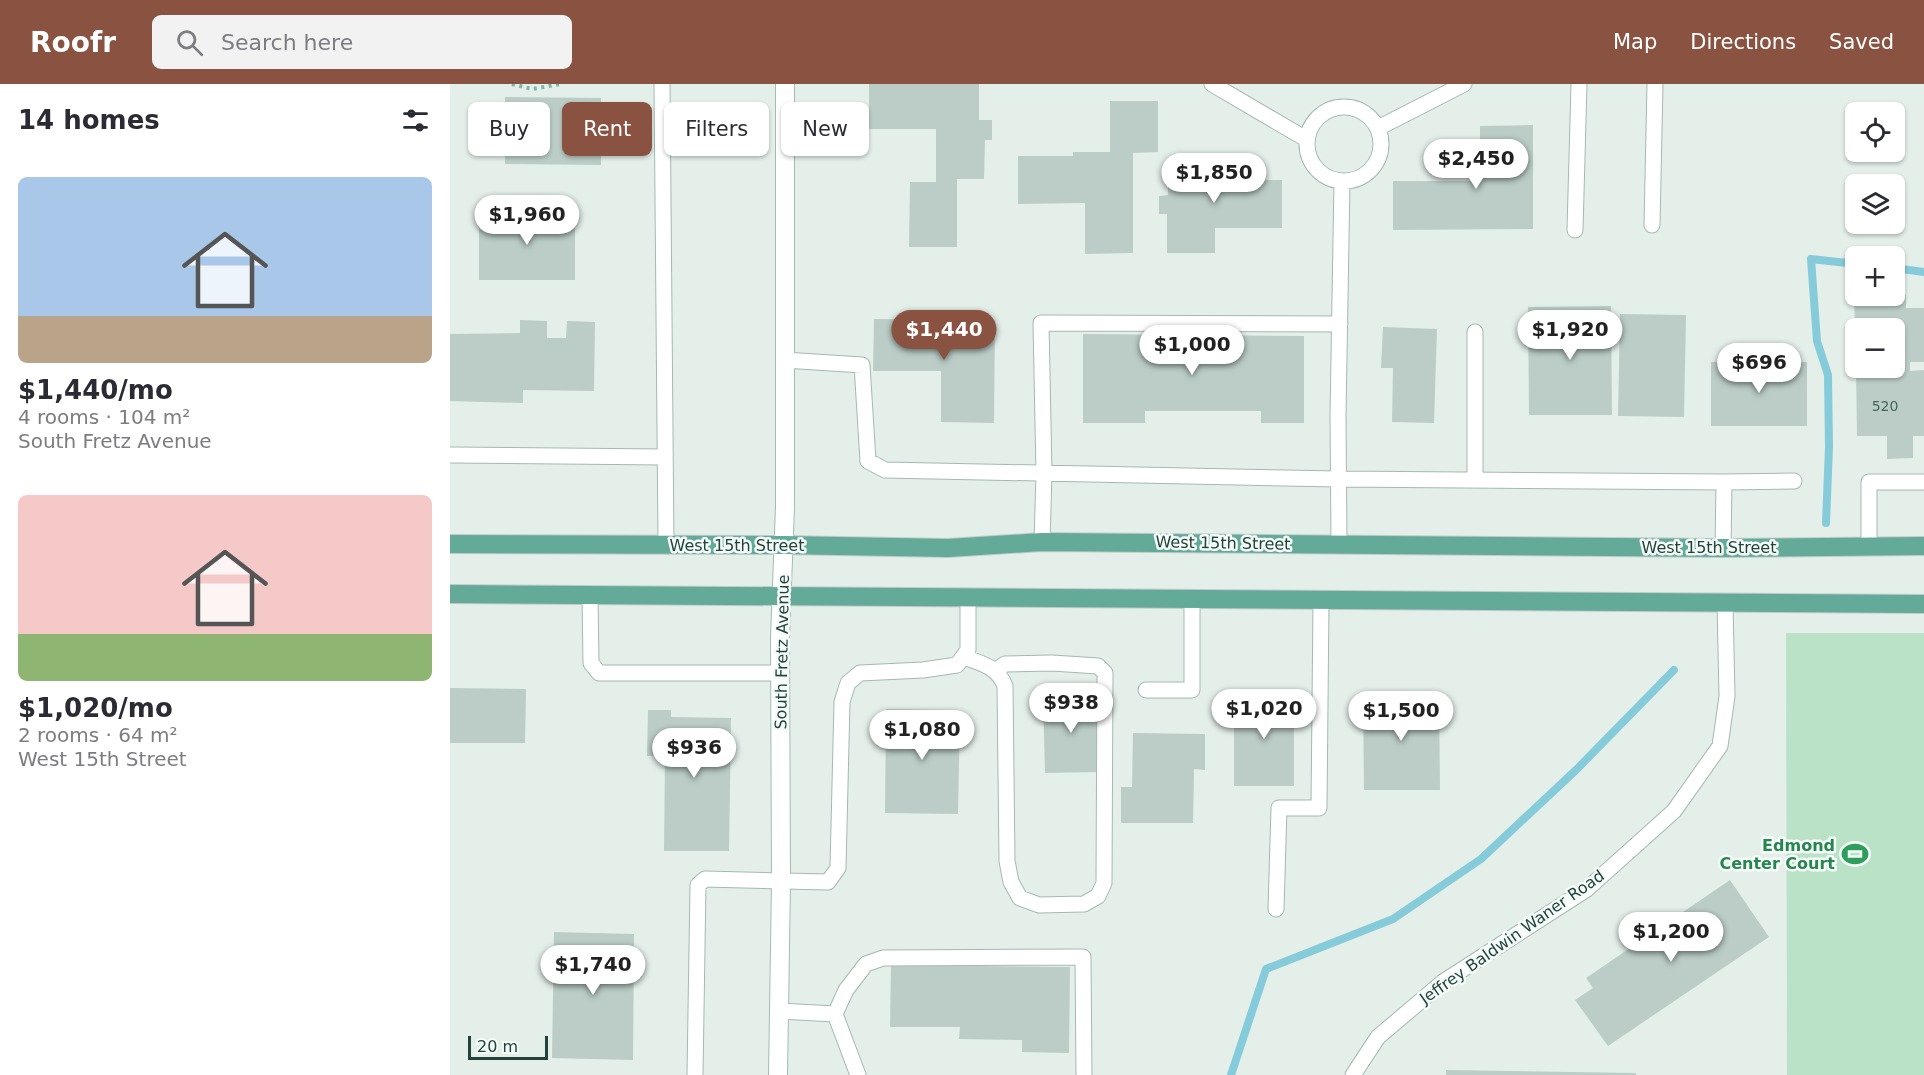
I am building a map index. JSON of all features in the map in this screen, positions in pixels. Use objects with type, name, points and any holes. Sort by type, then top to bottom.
[{"type":"main road","name":"West 15th Street","points":[[450,544],[948,548],[1042,542],[1723,548],[1924,546]]},
{"type":"main road","points":[[450,594],[1924,604]]},
{"type":"street","name":"South Fretz Avenue","points":[[778,1075],[781,882],[780,673],[784,545],[785,84]]},
{"type":"lane","points":[[662,84],[666,546]]},
{"type":"lane","points":[[1212,84],[1306,139]]},
{"type":"lane","points":[[1378,128],[1464,84]]},
{"type":"lane","points":[[1575,230],[1579,84]]},
{"type":"lane","points":[[1652,225],[1655,84]]},
{"type":"lane","points":[[1347,106],[1365,113],[1378,128],[1381,143],[1378,158],[1370,170],[1358,178],[1342,181],[1328,177],[1315,168],[1308,155],[1306,139],[1313,121],[1328,109],[1347,106]]},
{"type":"lane","points":[[1339,544],[1342,181]]},
{"type":"lane","points":[[1042,542],[1044,474],[1041,323],[1340,324]]},
{"type":"lane","points":[[1475,332],[1475,480]]},
{"type":"lane","points":[[784,360],[862,365],[868,461],[885,471],[1339,479],[1724,483],[1794,481]]},
{"type":"lane","points":[[450,455],[665,457]]},
{"type":"lane","points":[[1869,547],[1869,482],[1924,482]]},
{"type":"lane","points":[[1723,548],[1724,483]]},
{"type":"lane","points":[[590,595],[591,663],[599,673],[780,673]]},
{"type":"lane","points":[[695,1075],[698,885],[705,879],[828,882],[838,868],[842,702],[848,683],[860,673],[923,670],[957,664],[968,650],[968,599]]},
{"type":"lane","points":[[1146,690],[1192,690],[1192,600]]},
{"type":"lane","points":[[1276,909],[1278,808],[1319,807],[1321,601]]},
{"type":"lane","name":"Jeffrey Baldwin Waner Road","points":[[1353,1075],[1378,1037],[1443,982],[1587,889],[1674,811],[1720,746],[1726,696],[1725,604]]},
{"type":"lane","points":[[963,657],[1001,675],[1005,686],[1007,861],[1011,882],[1020,898],[1039,905],[1084,904],[1098,896],[1104,883],[1105,673],[1098,666],[1052,663],[1005,664],[995,671]]},
{"type":"lane","points":[[858,1075],[835,1014],[846,990],[866,964],[883,958],[1083,957],[1084,1075]]},
{"type":"lane","points":[[779,1011],[835,1014]]},
{"type":"path","points":[[512,84],[532,89],[561,84]]},
{"type":"green space","name":"Edmond Center Court","points":[[1786,633],[1924,633],[1924,1075],[1787,1075]]},
{"type":"building","points":[[869,84],[979,84],[979,120],[992,120],[992,140],[985,140],[984,179],[957,179],[957,247],[909,247],[910,182],[936,182],[936,129],[869,129]]},
{"type":"building","points":[[505,97],[601,98],[601,102],[562,102],[562,156],[601,156],[601,165],[505,164],[505,156],[550,156],[550,102],[505,102]]},
{"type":"building","points":[[1110,101],[1158,101],[1158,152],[1133,153],[1133,253],[1085,254],[1085,203],[1018,204],[1018,156],[1073,156],[1073,152],[1110,152]]},
{"type":"building","points":[[1533,125],[1533,229],[1393,230],[1393,181],[1480,181],[1480,126]]},
{"type":"building","points":[[1222,156],[1222,180],[1282,180],[1282,228],[1215,228],[1215,253],[1167,253],[1167,214],[1159,214],[1159,196],[1168,195],[1168,157]]},
{"type":"building","points":[[479,213],[575,213],[575,280],[479,280]]},
{"type":"building","points":[[1905,295],[1906,308],[1924,308],[1924,362],[1910,362],[1910,371],[1924,370],[1924,436],[1913,436],[1913,458],[1887,459],[1887,436],[1857,436],[1856,378],[1905,378],[1905,318],[1855,318],[1854,306],[1905,306]]},
{"type":"building","points":[[1611,306],[1612,415],[1529,415],[1528,307]]},
{"type":"building","points":[[1620,314],[1686,315],[1684,417],[1618,416]]},
{"type":"building","points":[[874,319],[995,320],[994,423],[941,422],[941,371],[873,371]]},
{"type":"building","points":[[520,320],[547,321],[547,338],[566,338],[567,321],[595,322],[594,391],[523,390],[523,403],[450,401],[450,334],[520,333]]},
{"type":"building","points":[[1383,327],[1437,329],[1434,423],[1392,422],[1393,368],[1381,368]]},
{"type":"building","points":[[1083,334],[1304,336],[1304,423],[1261,423],[1261,411],[1145,411],[1145,423],[1083,423]]},
{"type":"building","points":[[1711,362],[1807,362],[1807,426],[1711,426]]},
{"type":"building","points":[[450,688],[526,689],[525,743],[450,743]]},
{"type":"building","points":[[1234,693],[1294,693],[1294,786],[1234,786]]},
{"type":"building","points":[[1363,694],[1439,694],[1440,790],[1364,790]]},
{"type":"building","points":[[1097,695],[1098,772],[1045,773],[1043,696]]},
{"type":"building","points":[[886,709],[960,710],[958,814],[885,813]]},
{"type":"building","points":[[648,710],[671,710],[671,717],[731,718],[729,851],[664,851],[665,756],[647,756]]},
{"type":"building","points":[[1133,733],[1205,734],[1205,770],[1194,769],[1193,823],[1121,823],[1121,787],[1132,787]]},
{"type":"building","points":[[1730,880],[1769,937],[1608,1046],[1575,1000],[1593,988],[1586,978]]},
{"type":"building","points":[[554,932],[634,934],[633,1060],[552,1058]]},
{"type":"building","points":[[891,965],[1070,967],[1069,1053],[1022,1052],[1022,1040],[959,1039],[960,1027],[890,1027]]},
{"type":"building","points":[[1446,1070],[1636,1073],[1636,1075],[1446,1075]]},
{"type":"waterway","points":[[1826,523],[1829,447],[1828,375],[1817,341],[1811,259],[1845,263]]},
{"type":"waterway","points":[[1905,269],[1924,272]]},
{"type":"waterway","points":[[1231,1075],[1266,969],[1393,919],[1481,859],[1576,770],[1674,670]]},
{"type":"place","name":"Edmond Center Court","points":[[1855,854]]}]
